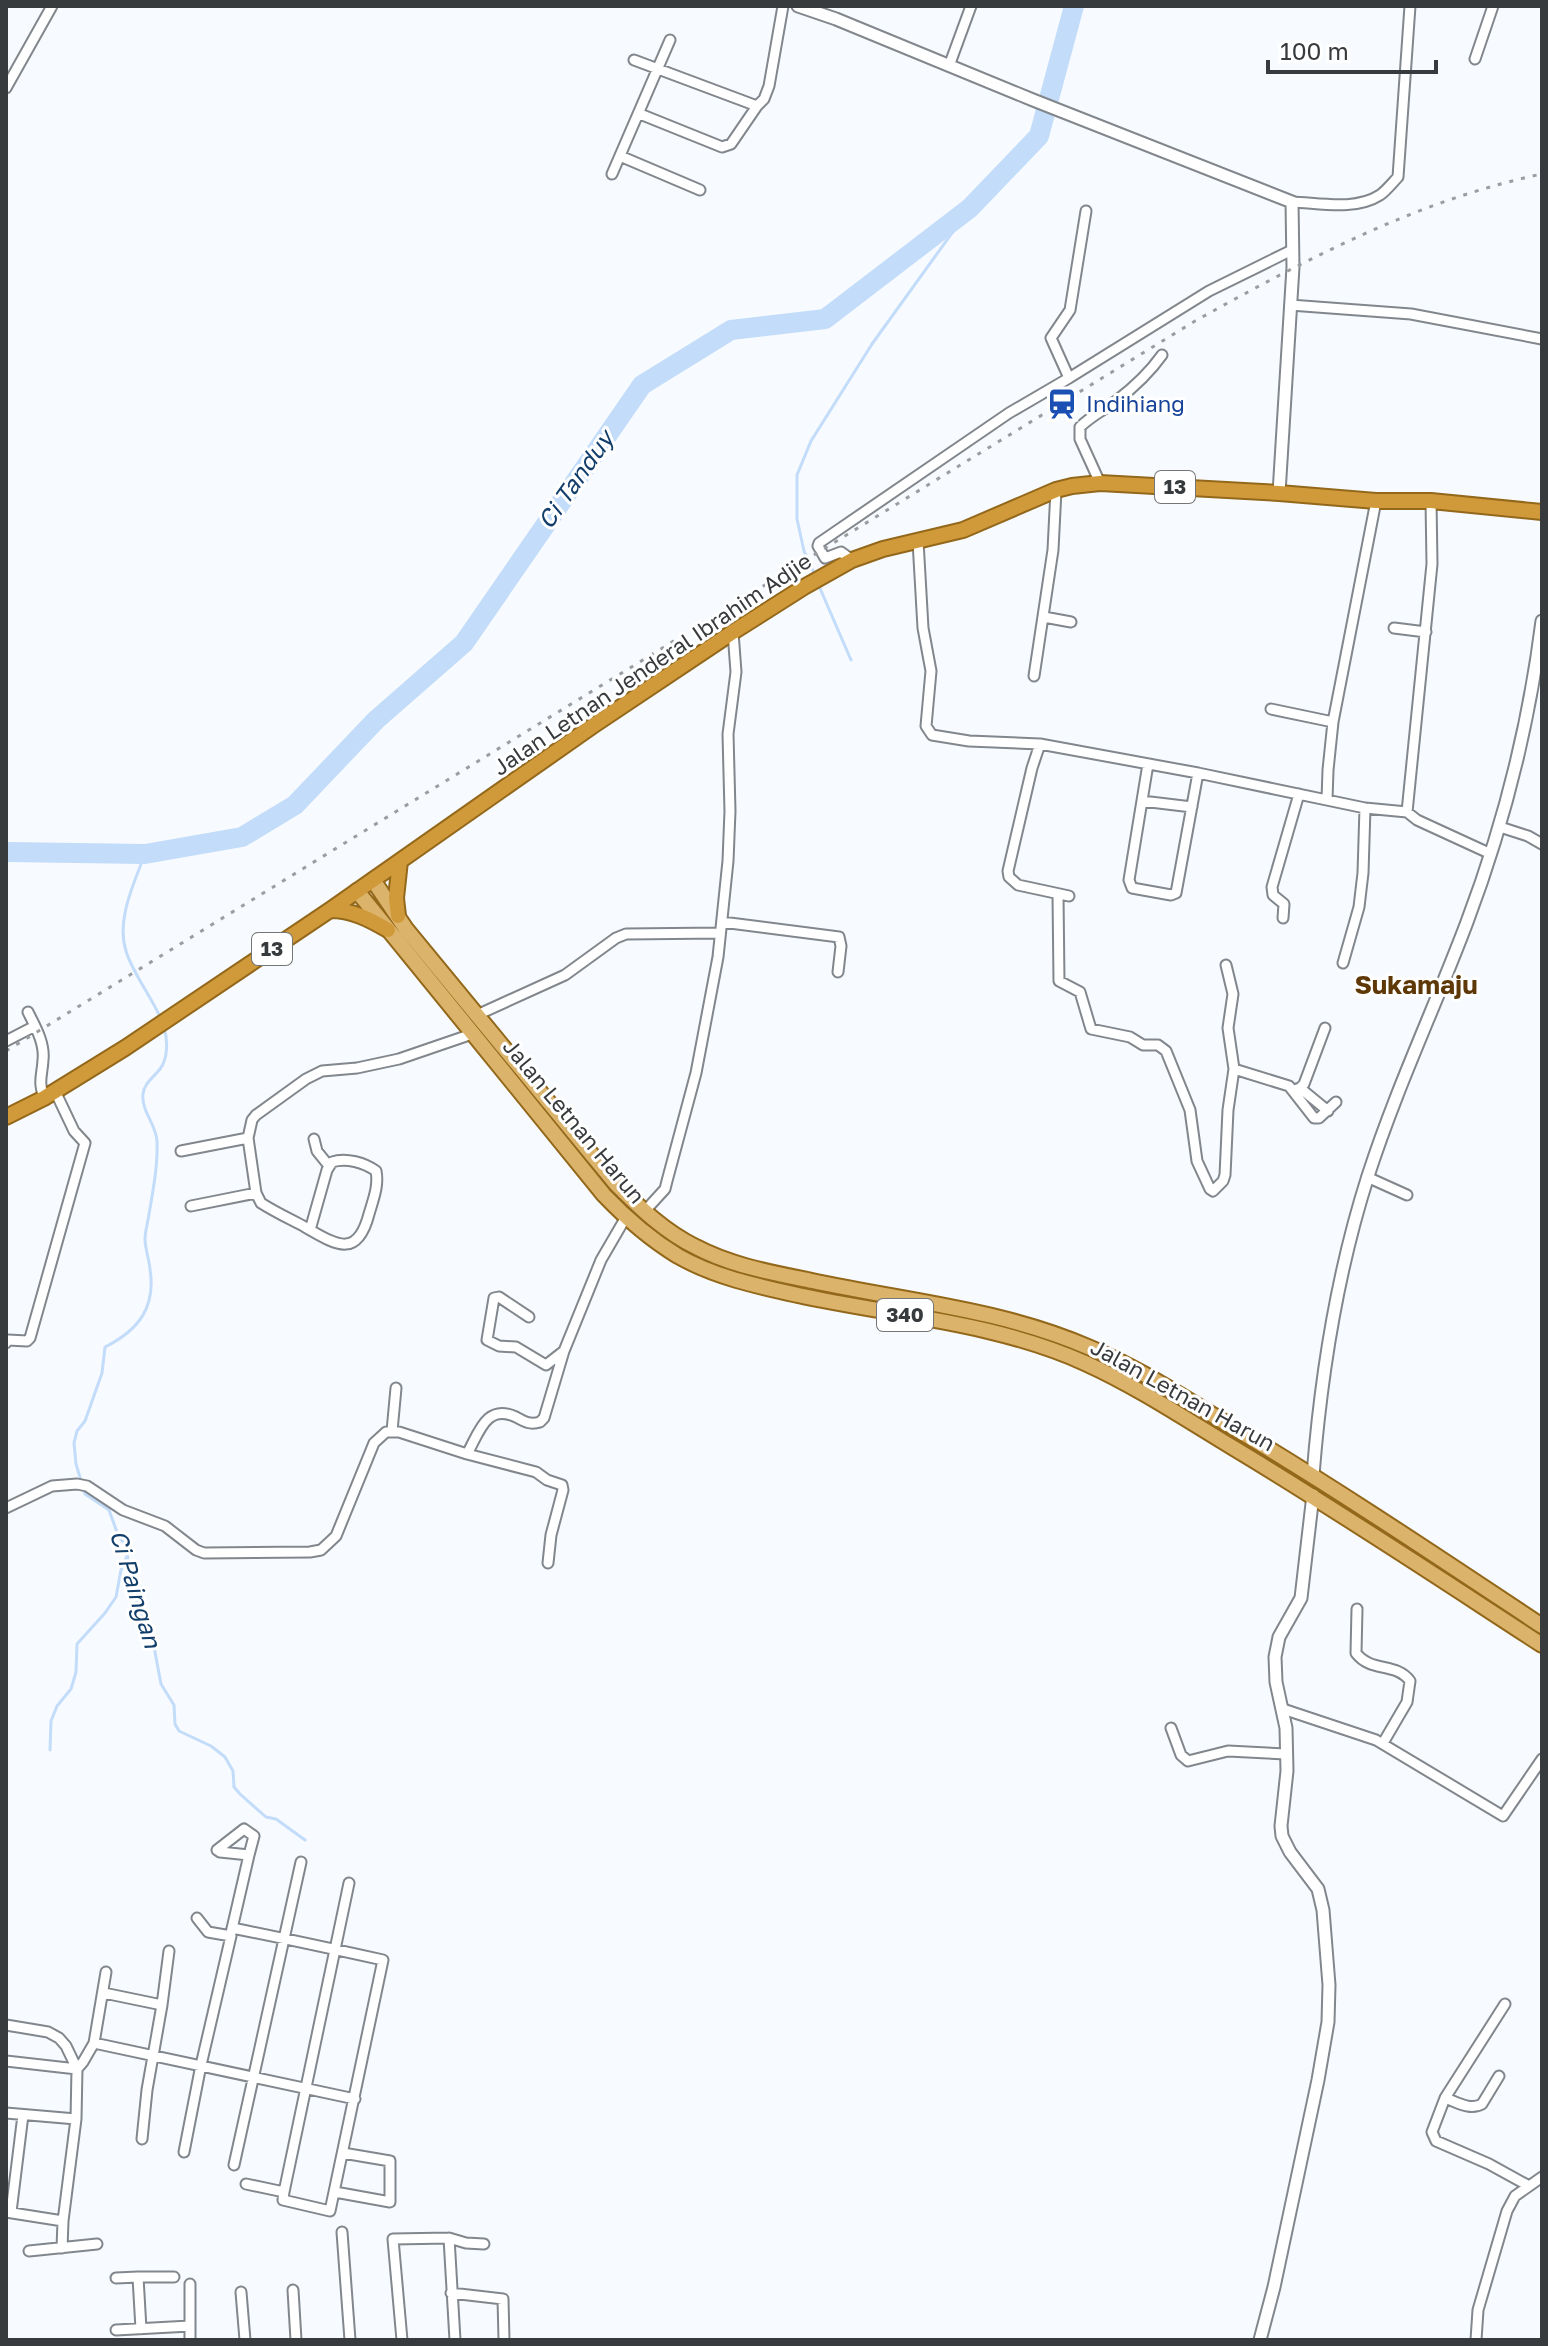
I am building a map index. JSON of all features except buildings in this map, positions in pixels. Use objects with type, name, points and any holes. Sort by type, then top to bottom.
[{"type":"highway","name":"Jalan Letnan Jenderal Ibrahim Adjie","points":[[373,880],[594,725],[824,575],[852,560],[883,549],[963,530],[1056,490],[1100,483],[1376,501],[1431,501],[1542,512]]},
{"type":"highway","points":[[398,916],[396,898],[400,861]]},
{"type":"highway","name":"13","points":[[6,1117],[155,1028],[373,880]]},
{"type":"highway","points":[[330,910],[361,915],[388,930]]},
{"type":"main road","name":"Jalan Letnan Harun","points":[[373,880],[477,1015],[616,1184],[644,1212],[687,1242],[724,1260],[766,1272],[989,1314],[1036,1326],[1102,1353],[1132,1367],[1313,1475],[1542,1626]]},
{"type":"main road","name":"Jalan Letnan Harun","points":[[357,891],[604,1195],[626,1217],[679,1256],[718,1275],[763,1288],[986,1330],[1031,1342],[1096,1368],[1313,1495],[1542,1645]]},
{"type":"main road","points":[[575,1159],[588,1150]]},
{"type":"main road","points":[[1096,1368],[1102,1353]]},
{"type":"street","points":[[6,88],[52,6]]},
{"type":"street","points":[[640,114],[722,147],[735,141],[764,99],[769,86],[783,6]]},
{"type":"street","points":[[798,6],[1292,202],[1350,205],[1382,194],[1398,177],[1410,6]]},
{"type":"street","points":[[949,66],[971,6]]},
{"type":"street","points":[[1475,59],[1493,6]]},
{"type":"street","points":[[612,174],[670,40]]},
{"type":"street","points":[[634,60],[757,106]]},
{"type":"street","points":[[620,156],[700,190]]},
{"type":"street","points":[[1279,493],[1290,305],[1292,202]]},
{"type":"street","points":[[1069,378],[1051,338],[1070,310],[1086,211]]},
{"type":"street","points":[[852,560],[841,552],[825,558],[819,543],[1009,413],[1209,291],[1292,250]]},
{"type":"street","points":[[1290,305],[1411,314],[1542,339]]},
{"type":"street","points":[[1100,483],[1080,439],[1080,427],[1119,399],[1162,355]]},
{"type":"street","points":[[1034,676],[1053,552],[1056,490]]},
{"type":"street","points":[[1327,800],[1333,722],[1376,501]]},
{"type":"street","points":[[1407,812],[1432,564],[1431,501]]},
{"type":"street","points":[[918,541],[923,628],[931,671],[926,716],[928,732],[932,735],[1040,744],[1365,808],[1407,812],[1417,820],[1491,854]]},
{"type":"street","points":[[1044,617],[1071,622]]},
{"type":"street","points":[[1313,1475],[1340,1276],[1367,1177],[1388,1117],[1467,922],[1500,827],[1521,750],[1542,621]]},
{"type":"street","points":[[1394,628],[1426,632]]},
{"type":"street","points":[[644,1212],[665,1189],[696,1073],[718,957],[728,861],[728,734],[736,672],[733,632]]},
{"type":"street","points":[[1271,709],[1333,722]]},
{"type":"street","points":[[1040,744],[1009,877],[1018,885],[1064,896],[1059,981],[1080,992],[1091,1029],[1130,1037],[1143,1045],[1158,1045],[1166,1051],[1190,1110],[1197,1161],[1213,1191],[1225,1175],[1228,1110],[1234,1069],[1228,1028],[1233,994],[1226,965]]},
{"type":"street","points":[[1148,764],[1129,885],[1132,888],[1171,895],[1176,893],[1198,773]]},
{"type":"street","points":[[1283,918],[1284,904],[1273,895],[1272,887],[1299,794]]},
{"type":"street","points":[[1142,801],[1192,807]]},
{"type":"street","points":[[1343,963],[1359,907],[1365,808]]},
{"type":"street","points":[[1500,827],[1542,844]]},
{"type":"street","points":[[477,1015],[565,975],[626,934],[721,927],[839,937],[838,972]]},
{"type":"street","points":[[6,1343],[8,1340],[27,1341],[30,1338],[85,1143],[39,1082],[44,1055],[28,1012]]},
{"type":"street","points":[[6,1041],[35,1026]]},
{"type":"street","points":[[1297,1089],[1325,1028]]},
{"type":"street","points":[[310,1230],[329,1166],[340,1159],[370,1166],[376,1171],[378,1181],[362,1234],[348,1244],[334,1244],[261,1203],[256,1193],[248,1138],[256,1115],[322,1071],[357,1068],[399,1059],[472,1034]]},
{"type":"street","points":[[1234,1069],[1277,1080],[1297,1089],[1328,1111],[1336,1102]]},
{"type":"street","points":[[181,1151],[248,1138]]},
{"type":"street","points":[[314,1139],[317,1151],[329,1166]]},
{"type":"street","points":[[1367,1177],[1407,1195]]},
{"type":"street","points":[[191,1206],[256,1193]]},
{"type":"street","points":[[467,1454],[490,1416],[503,1413],[528,1423],[540,1422],[544,1418],[564,1351],[601,1260],[626,1217]]},
{"type":"street","points":[[529,1317],[499,1297],[494,1298],[487,1340],[499,1346],[516,1347],[546,1365],[564,1351]]},
{"type":"street","points":[[392,1431],[396,1388]]},
{"type":"street","points":[[6,1508],[52,1486],[82,1485],[123,1510],[165,1526],[204,1553],[321,1550],[336,1536],[374,1443],[380,1436],[392,1431],[536,1472],[562,1485],[548,1563]]},
{"type":"street","points":[[1260,2340],[1274,2287],[1328,2022],[1329,1985],[1323,1910],[1318,1889],[1282,1836],[1286,1728],[1276,1682],[1275,1657],[1279,1637],[1301,1598],[1313,1495]]},
{"type":"street","points":[[1357,1609],[1356,1653],[1368,1664],[1396,1670],[1410,1681],[1407,1702],[1383,1743]]},
{"type":"street","points":[[1283,1709],[1383,1743],[1503,1816],[1542,1759]]},
{"type":"street","points":[[1171,1728],[1181,1755],[1188,1761],[1228,1751],[1286,1754]]},
{"type":"street","points":[[184,2152],[249,1855]]},
{"type":"street","points":[[234,2165],[301,1862]]},
{"type":"street","points":[[197,1918],[208,1932],[284,1938],[336,1950],[383,1960],[330,2211],[283,2200],[336,1950],[349,1883]]},
{"type":"street","points":[[142,2139],[169,1951]]},
{"type":"street","points":[[77,2069],[94,2043],[106,1972]]},
{"type":"street","points":[[104,1993],[162,2005]]},
{"type":"street","points":[[1505,2004],[1445,2098],[1433,2126],[1433,2137],[1529,2186]]},
{"type":"street","points":[[6,2025],[48,2032],[59,2038],[77,2069],[76,2119],[62,2248]]},
{"type":"street","points":[[94,2043],[355,2099]]},
{"type":"street","points":[[6,2061],[77,2069]]},
{"type":"street","points":[[1445,2098],[1478,2107],[1499,2076]]},
{"type":"street","points":[[6,2113],[76,2119]]},
{"type":"street","points":[[23,2115],[9,2212],[63,2221]]},
{"type":"street","points":[[335,2192],[390,2202],[390,2161],[343,2153]]},
{"type":"street","points":[[1476,2340],[1478,2310],[1507,2211],[1515,2196],[1542,2177]]},
{"type":"street","points":[[246,2184],[284,2192]]},
{"type":"street","points":[[342,2232],[350,2340]]},
{"type":"street","points":[[449,2238],[455,2340]]},
{"type":"street","points":[[402,2340],[393,2239],[449,2238],[484,2244]]},
{"type":"street","points":[[29,2251],[97,2244]]},
{"type":"street","points":[[138,2277],[141,2329]]},
{"type":"street","points":[[116,2278],[174,2277]]},
{"type":"street","points":[[190,2284],[190,2340]]},
{"type":"street","points":[[293,2290],[296,2340]]},
{"type":"street","points":[[241,2292],[245,2340]]},
{"type":"street","points":[[451,2293],[503,2299],[504,2340]]},
{"type":"street","points":[[116,2330],[190,2326]]},
{"type":"waterway","name":"Ci Tanduy","points":[[6,852],[145,854],[242,837],[295,805],[376,720],[464,643],[642,385],[731,330],[825,319],[970,208],[1039,136],[1074,6]]},
{"type":"waterway","points":[[815,575],[804,551],[797,519],[797,475],[811,441],[872,344],[970,208]]},
{"type":"waterway","points":[[819,586],[851,660]]},
{"type":"waterway","name":"Ci Paingan","points":[[145,854],[128,902],[123,939],[133,967],[160,1017]]},
{"type":"waterway","name":"Ci Paingan","points":[[164,1028],[167,1044],[165,1060],[147,1083],[143,1094],[144,1106],[157,1141],[155,1178],[145,1236],[150,1295],[136,1325],[105,1347],[102,1373],[74,1443],[76,1464],[85,1494],[109,1510],[118,1535],[126,1546],[138,1608],[151,1631],[161,1684],[174,1705],[175,1724],[179,1731],[211,1746],[225,1757],[233,1771],[234,1787],[240,1794],[266,1817],[276,1819],[305,1840]]},
{"type":"waterway","points":[[50,1750],[51,1721],[57,1706],[71,1689],[76,1672],[77,1644],[116,1597],[127,1556]]},
{"type":"railway","points":[[6,1051],[1195,321],[1363,234],[1451,199],[1542,174]]},
{"type":"place","name":"Indihiang","points":[[1062,404]]},
{"type":"district","name":"Sukamaju","points":[[1416,985]]}]
